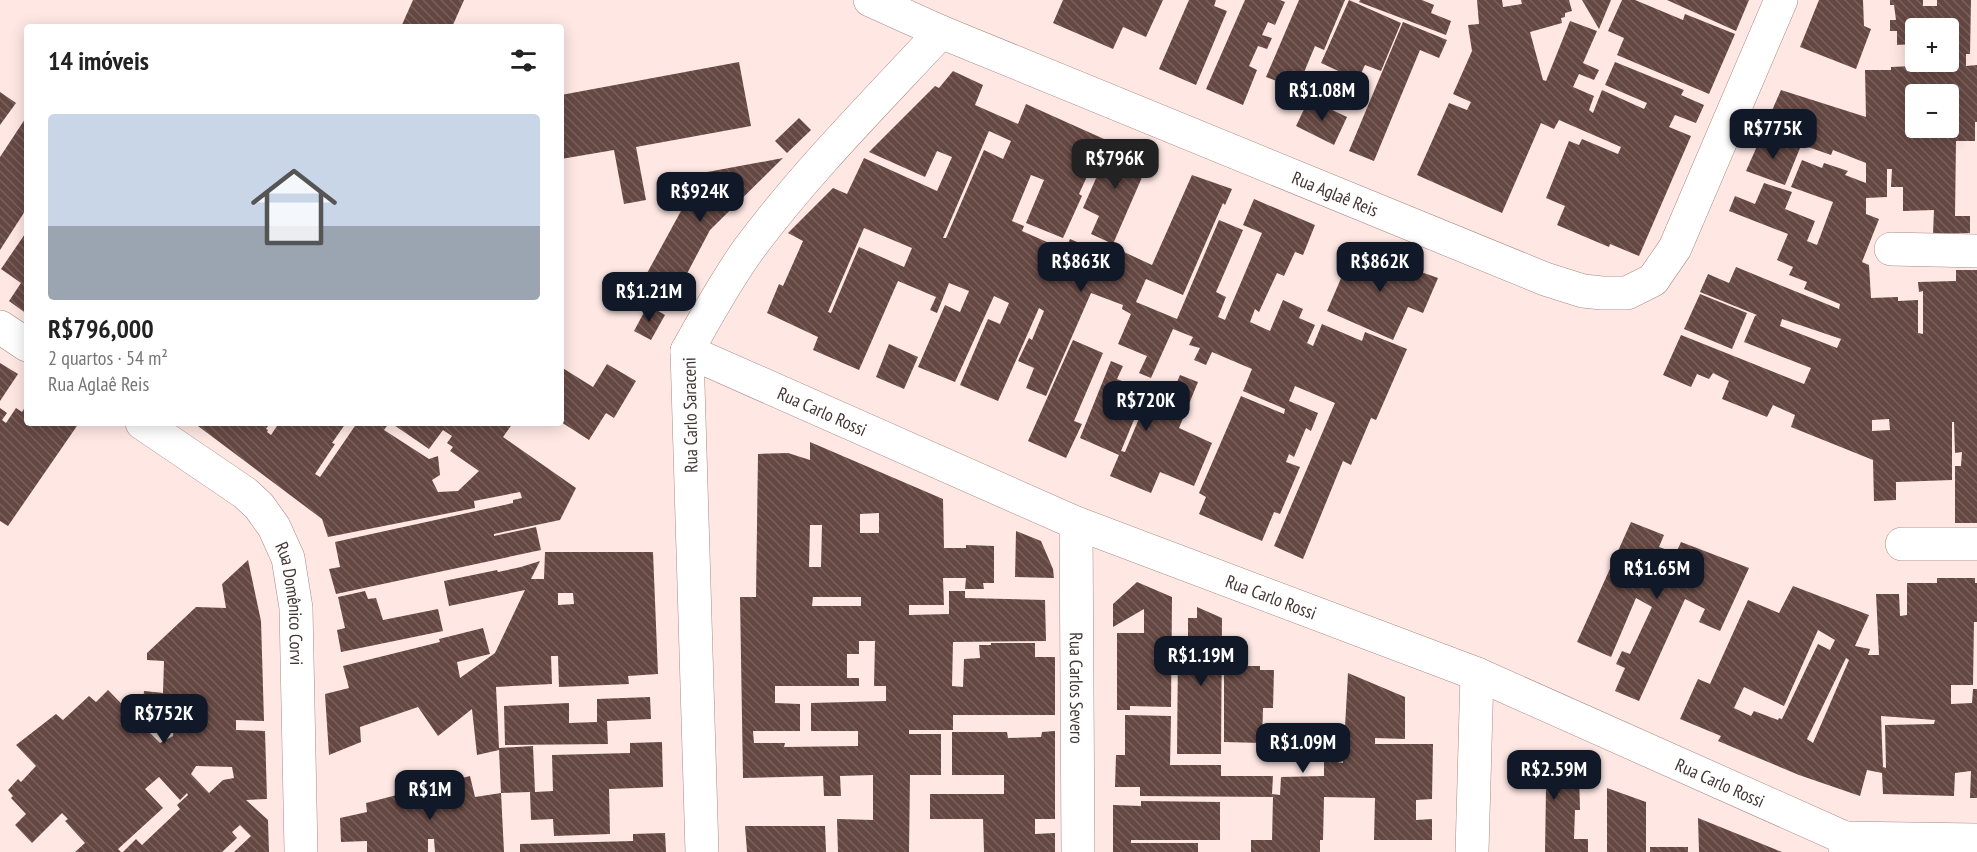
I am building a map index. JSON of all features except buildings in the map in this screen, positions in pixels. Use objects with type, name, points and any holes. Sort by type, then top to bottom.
[{"type":"street","name":"Rua Aglaê Reis","points":[[870,0],[941,32],[1545,279],[1583,291],[1602,293],[1627,293],[1653,280],[1675,248],[1781,0]]},
{"type":"street","name":"Rua Carlo Saraceni","points":[[702,852],[687,351],[723,287],[749,249],[807,177],[941,32]]},
{"type":"street","points":[[1891,249],[1977,251]]},
{"type":"street","points":[[0,327],[24,343]]},
{"type":"street","name":"Rua Carlo Rossi","points":[[687,351],[1076,523],[1477,674],[1845,845]]},
{"type":"street","name":"Rua Domênico Corvi","points":[[146,426],[245,493],[259,506],[274,527],[288,558],[296,608],[301,852]]},
{"type":"street","name":"Rua Carlos Severo","points":[[1076,523],[1078,852]]},
{"type":"street","points":[[1902,544],[1977,544]]},
{"type":"street","points":[[1472,852],[1477,674]]},
{"type":"street","points":[[1845,845],[1977,840]]}]
